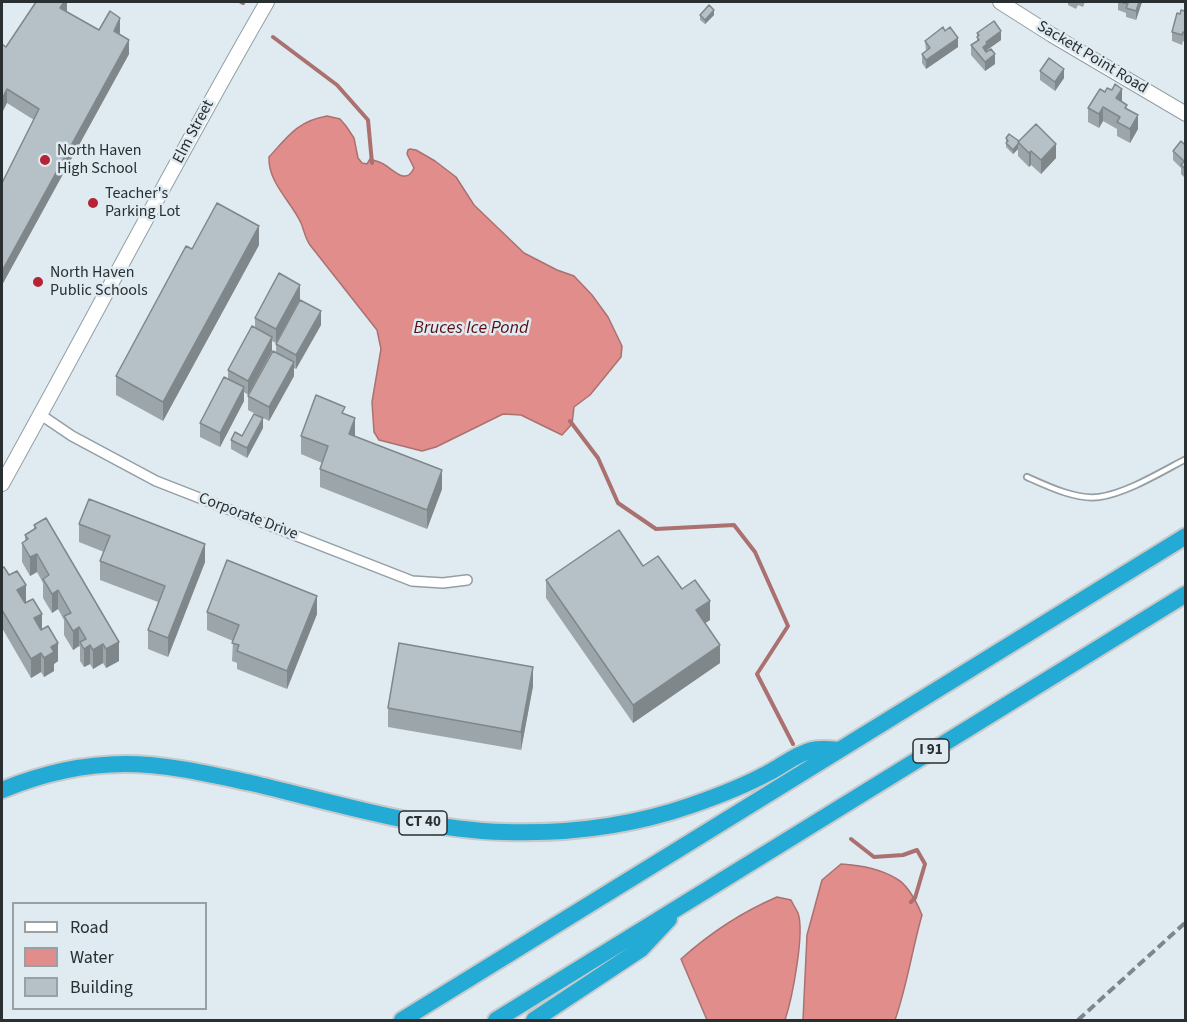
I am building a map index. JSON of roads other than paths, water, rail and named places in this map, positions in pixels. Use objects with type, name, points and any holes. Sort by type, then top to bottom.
[{"type":"highway","points":[[402,1020],[1185,536]]},
{"type":"highway","name":"I 91","points":[[496,1020],[1185,594]]},
{"type":"highway","name":"CT 40","points":[[2,790],[42,776],[85,767],[127,764],[162,766],[439,825],[486,832],[540,832],[605,826],[655,816],[694,804],[744,784],[806,752],[820,749],[839,750]]},
{"type":"highway","points":[[534,1020],[641,949],[658,933],[677,908]]},
{"type":"street","name":"Elm Street","points":[[2,484],[213,96],[267,2]]},
{"type":"street","name":"Sackett Point Road","points":[[1000,2],[1185,114]]},
{"type":"street","name":"Corporate Drive","points":[[41,415],[81,440],[163,484],[412,580],[443,584],[467,580]]},
{"type":"lane","points":[[1027,477],[1064,493],[1098,497],[1122,490],[1185,459]]},
{"type":"water","name":"Bruces Ice Pond","points":[[327,116],[340,119],[346,126],[354,138],[358,158],[362,163],[367,164],[370,159],[382,163],[400,175],[408,176],[414,168],[407,154],[408,150],[416,150],[435,161],[456,177],[474,205],[524,253],[574,276],[592,295],[608,317],[622,346],[621,357],[590,395],[574,407],[572,424],[562,435],[521,415],[503,414],[436,447],[422,451],[379,440],[374,432],[372,402],[381,349],[377,330],[310,245],[297,215],[276,184],[270,166],[269,157],[294,131],[308,122]]},
{"type":"water","points":[[841,864],[870,868],[897,879],[909,890],[922,915],[895,1020],[803,1020],[807,935],[822,880]]},
{"type":"water","points":[[777,897],[791,900],[800,922],[797,966],[785,1020],[707,1020],[681,959],[727,924]]},
{"type":"waterway","points":[[273,37],[337,85],[368,120],[372,163]]},
{"type":"waterway","points":[[570,421],[598,458],[618,503],[656,529],[734,525],[755,552],[788,626],[757,674],[793,744]]},
{"type":"waterway","points":[[851,839],[874,857],[903,855],[917,850],[925,864],[915,898],[911,902]]},
{"type":"railway","points":[[1078,1020],[1186,922]]},
{"type":"place","name":"North Haven High School","points":[[45,160]]},
{"type":"place","name":"Teacher's Parking Lot","points":[[93,203]]},
{"type":"place","name":"North Haven Public Schools","points":[[38,282]]}]
